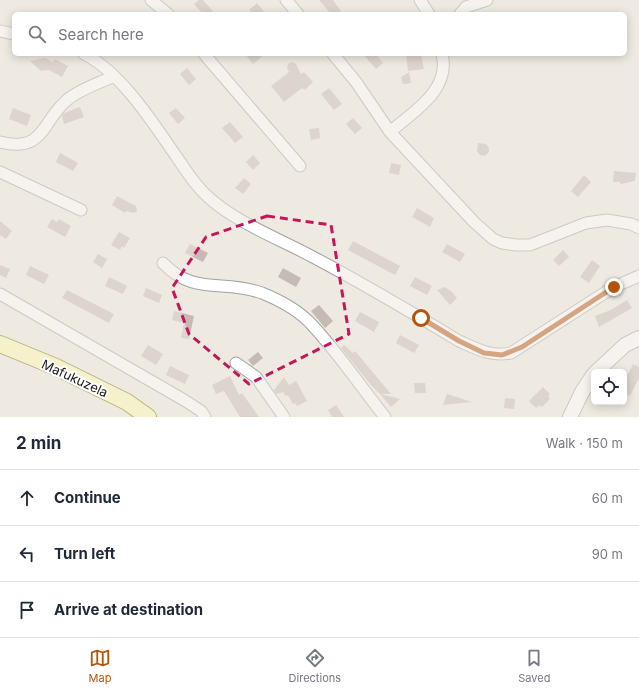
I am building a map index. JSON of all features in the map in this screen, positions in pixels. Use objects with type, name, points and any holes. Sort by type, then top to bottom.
[{"type":"main road","name":"Mafukuzela","points":[[0,344],[56,367],[127,402],[148,417]]},
{"type":"street","points":[[152,0],[166,12]]},
{"type":"street","points":[[286,0],[296,12]]},
{"type":"street","points":[[420,0],[428,12]]},
{"type":"street","points":[[462,12],[466,7],[487,0]]},
{"type":"street","points":[[0,31],[12,34]]},
{"type":"street","points":[[87,56],[108,69],[130,93],[205,194],[224,209],[314,257],[459,341],[484,353],[494,355],[511,353],[614,287],[639,276]]},
{"type":"street","points":[[206,56],[300,166]]},
{"type":"street","points":[[335,56],[356,82],[390,132],[484,232],[502,243],[530,245],[586,223],[607,220],[631,224],[639,228]]},
{"type":"street","points":[[390,132],[426,101],[438,88],[442,79],[444,68],[442,56]]},
{"type":"street","points":[[0,142],[15,145],[29,143],[46,128],[57,110],[68,99],[114,76]]},
{"type":"street","points":[[0,172],[82,210]]},
{"type":"street","points":[[163,263],[173,273],[185,280],[198,284],[241,287],[262,294],[287,306],[312,325],[385,417]]},
{"type":"street","points":[[0,294],[184,400],[201,411],[205,417]]},
{"type":"street","points":[[599,369],[624,345],[639,338]]},
{"type":"street","points":[[236,363],[256,377],[284,417]]},
{"type":"street","points":[[570,417],[582,392],[591,379]]},
{"type":"highlighted area","points":[[267,216],[331,225],[349,334],[249,384],[189,334],[172,288],[206,237]]},
{"type":"building","points":[[199,0],[203,0],[213,12],[201,12],[194,4]]},
{"type":"building","points":[[319,0],[333,0],[341,11],[329,12]]},
{"type":"building","points":[[257,3],[264,12],[251,12],[249,10]]},
{"type":"building","points":[[247,56],[263,56],[253,64]]},
{"type":"building","points":[[365,56],[378,56],[383,63],[376,69]]},
{"type":"building","points":[[406,56],[421,56],[424,69],[408,71]]},
{"type":"building","points":[[45,58],[53,62],[55,59],[68,66],[62,77],[49,70],[41,71],[30,61]]},
{"type":"building","points":[[292,62],[296,64],[301,74],[304,72],[313,82],[305,90],[302,88],[284,102],[271,86],[289,72],[287,68],[288,64]]},
{"type":"building","points":[[187,68],[196,79],[189,85],[180,74]]},
{"type":"building","points":[[409,72],[411,83],[403,84],[401,77]]},
{"type":"building","points":[[329,88],[342,104],[334,110],[321,94]]},
{"type":"building","points":[[80,107],[84,117],[64,124],[62,116],[64,113]]},
{"type":"building","points":[[13,108],[31,115],[27,126],[9,119]]},
{"type":"building","points":[[176,108],[185,118],[178,124],[169,113]]},
{"type":"building","points":[[353,118],[362,128],[355,134],[346,124]]},
{"type":"building","points":[[230,122],[243,137],[235,143],[222,128]]},
{"type":"building","points":[[319,128],[320,138],[311,140],[309,129]]},
{"type":"building","points":[[478,143],[486,144],[489,148],[489,152],[485,156],[480,155],[477,151]]},
{"type":"building","points":[[60,153],[78,163],[73,171],[56,162]]},
{"type":"building","points":[[253,155],[260,163],[253,170],[246,162]]},
{"type":"building","points":[[391,163],[401,165],[399,175],[389,173]]},
{"type":"building","points":[[614,171],[636,173],[635,181],[620,184],[620,182],[613,182]]},
{"type":"building","points":[[584,175],[591,182],[578,197],[571,191]]},
{"type":"building","points":[[244,178],[251,184],[243,194],[235,188]]},
{"type":"building","points":[[117,196],[136,206],[137,211],[134,213],[126,211],[125,213],[112,205]]},
{"type":"building","points":[[417,208],[434,218],[430,227],[412,217]]},
{"type":"building","points":[[52,219],[57,222],[59,219],[71,226],[65,237],[47,227]]},
{"type":"building","points":[[0,221],[12,231],[6,239],[0,235]]},
{"type":"building","points":[[119,232],[130,238],[124,248],[122,246],[120,250],[111,245]]},
{"type":"building","points":[[353,241],[400,266],[395,275],[348,250]]},
{"type":"building","points":[[190,244],[208,253],[203,262],[185,253]]},
{"type":"building","points":[[447,244],[465,254],[460,262],[442,252]]},
{"type":"building","points":[[563,250],[569,257],[559,266],[553,260]]},
{"type":"building","points":[[98,254],[107,259],[102,268],[93,262]]},
{"type":"building","points":[[592,260],[600,266],[589,283],[580,277]]},
{"type":"building","points":[[0,265],[10,269],[6,278],[0,275]]},
{"type":"building","points":[[30,266],[49,275],[44,284],[26,275]]},
{"type":"building","points":[[283,268],[301,278],[296,287],[278,277]]},
{"type":"building","points":[[109,277],[127,286],[123,294],[105,286]]},
{"type":"building","points":[[415,277],[432,286],[427,295],[410,286]]},
{"type":"building","points":[[445,287],[457,298],[450,305],[437,290]]},
{"type":"building","points":[[146,288],[162,295],[159,303],[143,296]]},
{"type":"building","points":[[67,290],[114,314],[109,323],[62,298]]},
{"type":"building","points":[[627,300],[632,308],[599,327],[595,316],[611,310]]},
{"type":"building","points":[[319,305],[333,321],[325,328],[311,311]]},
{"type":"building","points":[[174,311],[194,316],[189,339],[181,338],[184,323],[172,320]]},
{"type":"building","points":[[360,312],[379,322],[374,332],[355,321]]},
{"type":"building","points":[[400,335],[419,345],[414,353],[396,343]]},
{"type":"building","points":[[148,345],[163,354],[156,365],[141,356]]},
{"type":"building","points":[[344,345],[353,353],[355,351],[391,394],[380,394],[371,385],[341,348]]},
{"type":"building","points":[[258,352],[263,358],[253,366],[248,360]]},
{"type":"building","points":[[633,364],[639,367],[639,378],[630,396],[627,394],[628,374]]},
{"type":"building","points":[[170,366],[189,375],[185,384],[166,375]]},
{"type":"building","points":[[230,376],[239,395],[242,393],[259,417],[240,417],[224,391],[216,394],[212,385]]},
{"type":"building","points":[[284,377],[289,385],[296,381],[307,401],[297,406],[295,403],[293,404],[288,395],[286,396],[283,392],[276,394],[274,390]]},
{"type":"building","points":[[414,383],[425,383],[426,393],[415,393]]},
{"type":"building","points":[[543,387],[550,394],[548,396],[550,399],[542,407],[539,405],[536,408],[529,401]]},
{"type":"building","points":[[380,394],[400,399],[391,407]]},
{"type":"building","points":[[447,394],[472,402],[443,405]]},
{"type":"building","points":[[505,398],[515,399],[514,409],[504,408]]},
{"type":"building","points":[[336,405],[344,417],[332,417],[328,410]]},
{"type":"route","points":[[421,318],[459,341],[484,353],[502,355],[511,353],[522,347],[614,287]]}]
